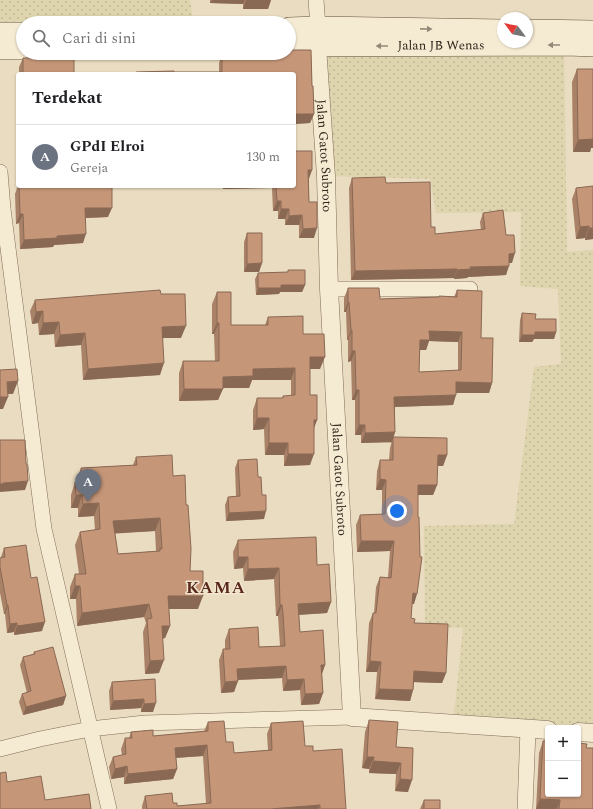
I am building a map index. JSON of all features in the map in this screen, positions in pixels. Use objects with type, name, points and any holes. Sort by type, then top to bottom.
[{"type":"main road","name":"Jalan JB Wenas","points":[[296,30],[318,37],[593,46]]},
{"type":"main road","name":"Jalan JB Wenas","points":[[296,44],[318,37],[497,30]]},
{"type":"main road","points":[[533,30],[593,31]]},
{"type":"main road","points":[[0,33],[16,33]]},
{"type":"main road","points":[[0,49],[16,49]]},
{"type":"street","points":[[316,0],[318,37]]},
{"type":"street","name":"Jalan Gatot Subroto","points":[[318,37],[326,176],[329,289],[352,717]]},
{"type":"street","points":[[0,172],[3,209],[44,529],[110,809]]},
{"type":"street","points":[[329,289],[470,289]]},
{"type":"street","points":[[0,748],[90,729],[145,723],[352,717],[545,730]]},
{"type":"street","points":[[524,809],[528,729]]},
{"type":"street","points":[[581,732],[593,733]]},
{"type":"shaded area","points":[[0,0],[190,0],[193,16],[16,16],[16,22],[0,22]]},
{"type":"shaded area","points":[[310,32],[497,39],[497,48],[533,48],[533,41],[564,42],[567,252],[593,250],[593,732],[581,729],[581,725],[545,725],[545,728],[453,724],[463,628],[425,626],[424,526],[514,524],[534,367],[561,364],[558,289],[520,286],[521,212],[436,213],[430,179],[326,176]]},
{"type":"building","points":[[296,50],[311,50],[314,114],[296,114],[296,72],[222,72],[222,60],[296,60]]},
{"type":"building","points":[[23,60],[74,60],[74,72],[23,72]]},
{"type":"building","points":[[577,69],[593,69],[593,139],[578,140]]},
{"type":"building","points":[[174,71],[174,72],[136,72]]},
{"type":"building","points":[[296,151],[312,151],[312,170],[308,170],[309,202],[317,202],[317,228],[303,229],[302,215],[289,216],[289,209],[281,209],[281,201],[277,201],[276,188],[296,188]]},
{"type":"building","points":[[385,177],[386,183],[430,182],[431,227],[435,227],[435,234],[485,229],[483,213],[503,210],[506,235],[514,235],[515,253],[509,254],[509,266],[470,267],[471,269],[457,270],[355,271],[352,178]]},
{"type":"building","points":[[593,186],[593,228],[589,228],[589,226],[580,227],[576,188]]},
{"type":"building","points":[[19,188],[112,188],[112,208],[85,208],[86,234],[24,240],[23,214],[20,214]]},
{"type":"building","points":[[247,233],[262,233],[262,263],[247,264]]},
{"type":"building","points":[[288,270],[305,270],[305,285],[281,285],[281,288],[258,288],[258,273],[288,272]]},
{"type":"building","points":[[348,288],[379,288],[380,299],[439,296],[457,297],[457,290],[482,291],[481,338],[493,338],[492,383],[456,382],[456,395],[394,397],[395,432],[365,433],[365,425],[359,425],[359,390],[356,390],[355,351],[352,351],[352,330],[348,302]],"holes":[[[429,331],[462,332],[461,370],[419,372],[420,340],[430,340]]]},
{"type":"building","points":[[160,290],[161,294],[185,294],[186,326],[162,327],[164,363],[88,369],[85,333],[60,335],[59,322],[43,323],[43,311],[36,312],[35,300]]},
{"type":"building","points":[[217,292],[231,292],[231,325],[268,325],[268,317],[303,316],[303,334],[324,334],[325,357],[310,357],[310,395],[317,395],[317,420],[314,420],[314,454],[288,454],[288,443],[269,443],[269,418],[257,418],[257,398],[283,398],[283,396],[295,395],[295,368],[253,369],[253,376],[223,377],[223,389],[184,389],[183,361],[219,361]]},
{"type":"building","points":[[522,313],[536,314],[535,319],[556,319],[556,332],[535,332],[535,335],[522,335]]},
{"type":"building","points":[[17,369],[18,381],[7,382],[8,397],[0,397],[0,370]]},
{"type":"building","points":[[393,437],[447,438],[447,455],[438,455],[437,485],[418,485],[420,557],[422,557],[417,594],[413,593],[411,618],[415,619],[414,623],[448,624],[446,673],[414,671],[413,690],[379,689],[381,662],[370,661],[373,613],[376,613],[380,577],[391,578],[394,541],[361,541],[360,515],[385,514],[386,480],[380,479],[380,460],[393,460]]},
{"type":"building","points":[[0,440],[25,440],[28,481],[0,484]]},
{"type":"building","points":[[172,455],[173,476],[185,475],[186,505],[188,505],[191,549],[190,571],[203,571],[203,596],[168,596],[170,626],[162,626],[164,660],[150,661],[147,619],[152,618],[149,604],[82,613],[80,586],[75,586],[75,574],[86,574],[80,532],[100,529],[99,503],[83,504],[82,495],[76,495],[75,482],[82,482],[81,468],[137,465],[136,457]],"holes":[[[160,518],[162,549],[160,548],[160,551],[118,554],[113,521]]]},
{"type":"building","points":[[257,459],[258,477],[261,477],[262,495],[266,495],[266,511],[229,513],[228,497],[240,496],[238,460]]},
{"type":"building","points":[[316,537],[317,565],[329,564],[331,602],[298,604],[300,632],[323,630],[325,665],[321,665],[323,693],[305,694],[304,679],[287,680],[286,666],[237,669],[238,681],[225,682],[223,649],[230,649],[229,629],[258,627],[259,647],[285,646],[282,605],[280,605],[279,568],[248,569],[248,557],[238,557],[238,540]]},
{"type":"building","points":[[26,545],[31,578],[37,577],[45,622],[17,626],[17,623],[10,624],[8,605],[0,567],[0,558],[5,557],[4,548]]},
{"type":"building","points":[[53,647],[66,696],[26,707],[22,694],[31,691],[23,657],[35,654],[34,652]]},
{"type":"building","points":[[155,679],[156,703],[144,704],[144,699],[113,701],[112,682]]},
{"type":"building","points":[[369,720],[398,722],[396,747],[413,748],[412,780],[400,779],[401,763],[373,761],[374,757],[367,757]]},
{"type":"building","points":[[224,721],[226,742],[233,742],[234,753],[272,750],[271,723],[303,721],[305,746],[313,746],[313,751],[342,749],[346,809],[320,809],[320,805],[270,809],[147,809],[145,796],[172,793],[173,803],[177,803],[177,806],[211,803],[207,745],[175,748],[177,769],[128,774],[127,766],[115,769],[113,757],[126,754],[125,738],[132,738],[131,732],[153,730],[153,736],[208,731],[208,722]]},
{"type":"building","points":[[543,741],[545,741],[545,797],[581,797],[581,743],[587,744],[586,748],[593,748],[593,809],[559,809],[560,800],[540,799]]},
{"type":"building","points":[[6,772],[7,782],[41,776],[45,800],[89,794],[91,809],[0,809],[0,773]]},
{"type":"building","points":[[424,800],[440,800],[440,809],[424,809]]},
{"type":"place","name":"GPdI Elroi","points":[[88,502]]},
{"type":"district","name":"KAMA","points":[[216,588]]}]
